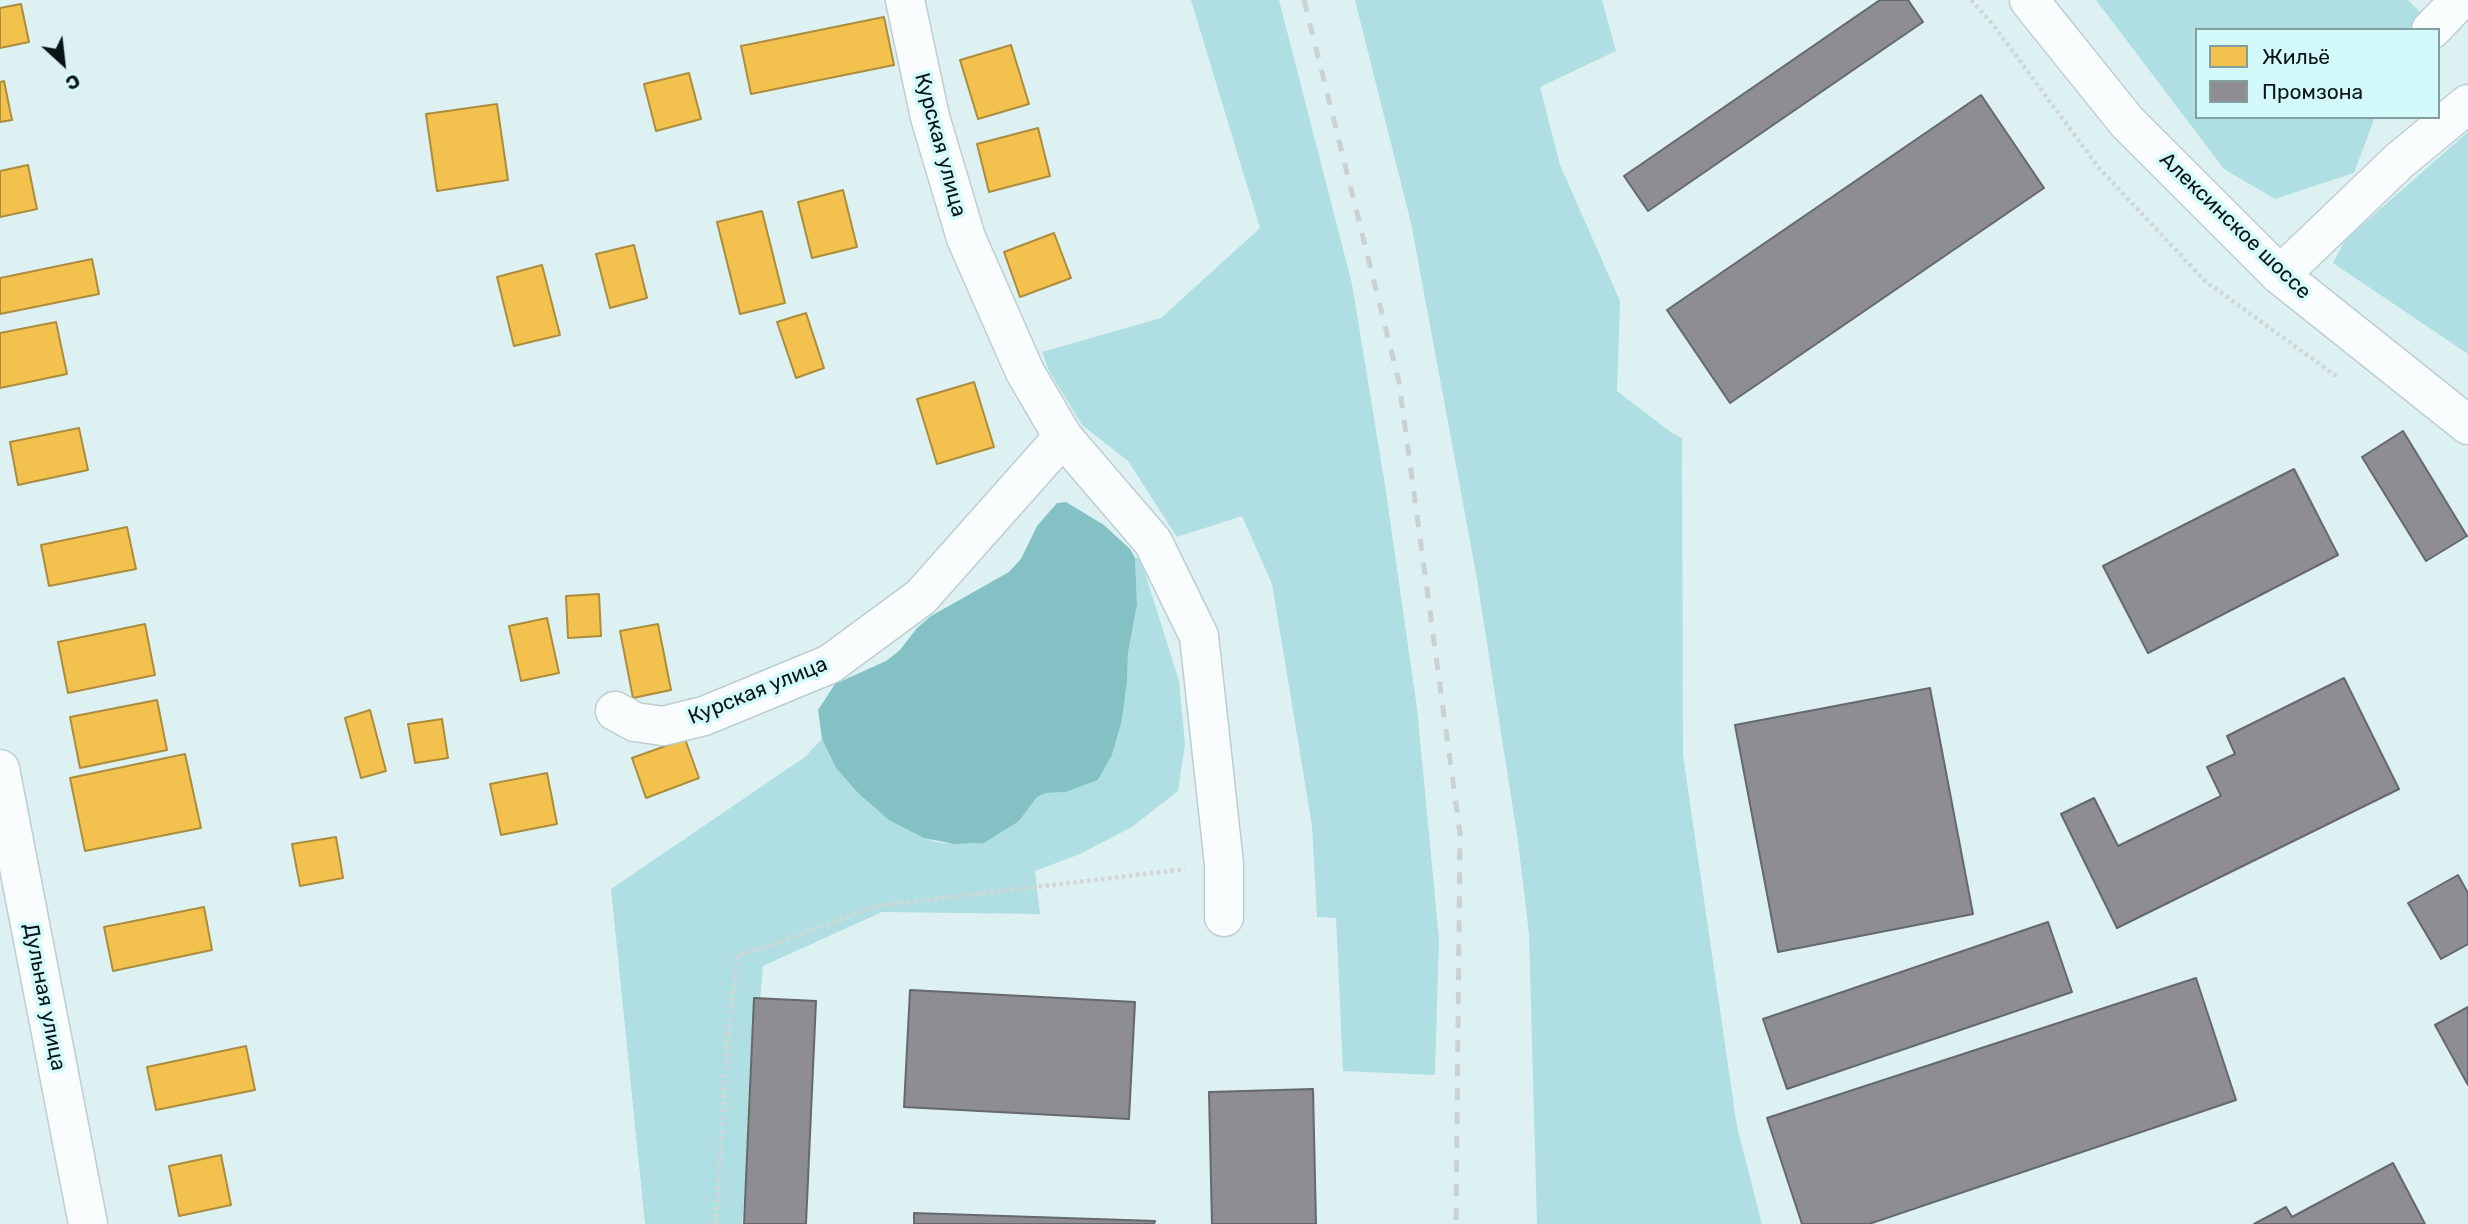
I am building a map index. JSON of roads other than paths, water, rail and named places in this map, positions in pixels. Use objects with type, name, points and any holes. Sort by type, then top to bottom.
[{"type":"street","name":"Курская улица","points":[[905,0],[930,117],[966,239],[1025,372],[1063,437],[1153,542],[1199,636],[1224,864],[1224,917]]},
{"type":"street","name":"Алексинское шоссе","points":[[2029,0],[2127,122],[2280,275],[2468,425]]},
{"type":"street","points":[[2433,28],[2460,0]]},
{"type":"street","points":[[2280,275],[2399,161],[2428,126],[2468,104]]},
{"type":"street","name":"Курская улица","points":[[615,710],[635,722],[663,726],[705,716],[830,664],[921,597],[1063,437]]},
{"type":"street","name":"Дульная улица","points":[[0,769],[88,1224]]},
{"type":"railway","points":[[1304,0],[1399,382],[1460,834],[1456,1224]]}]
